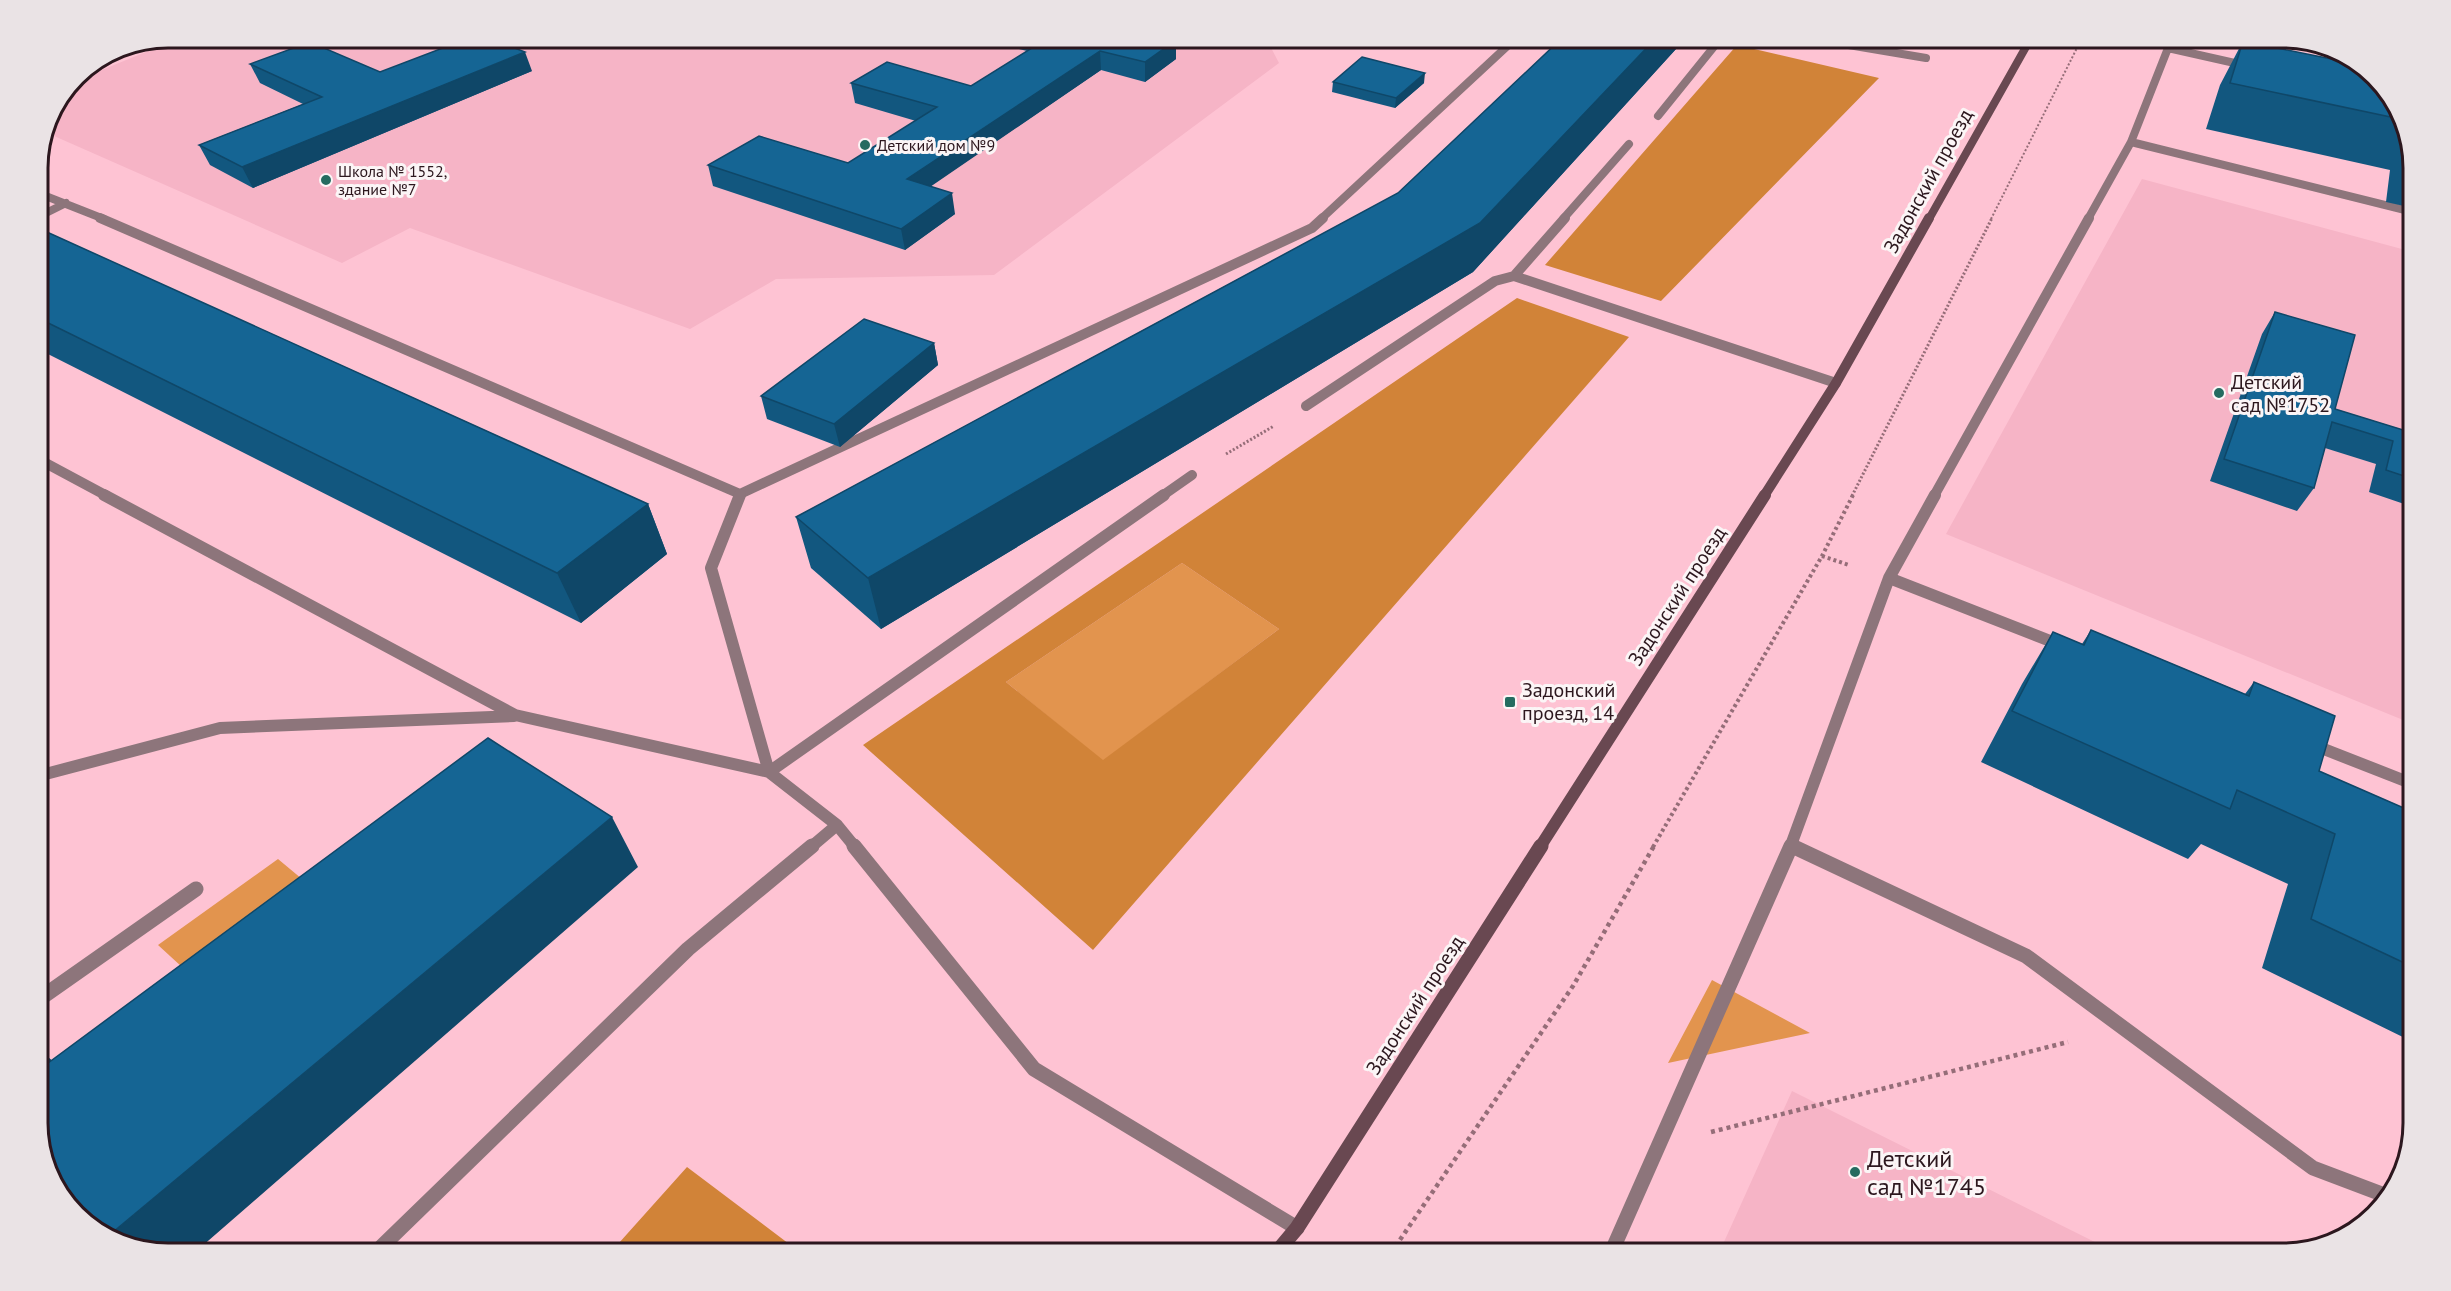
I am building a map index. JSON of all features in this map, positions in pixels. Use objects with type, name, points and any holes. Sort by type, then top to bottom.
[{"type":"street","name":"Задонский проезд","points":[[1285,1243],[1298,1228],[1836,383],[2025,48]]},
{"type":"lane","points":[[769,772],[711,568],[740,494],[1312,228],[1505,48]]},
{"type":"lane","points":[[1658,116],[1714,48]]},
{"type":"lane","points":[[1866,48],[1926,58]]},
{"type":"lane","points":[[1616,1243],[1791,845],[1889,578],[2131,142],[2168,48],[2261,69]]},
{"type":"lane","points":[[2131,142],[2403,210]]},
{"type":"lane","points":[[1514,276],[1629,144]]},
{"type":"lane","points":[[48,197],[740,494]]},
{"type":"lane","points":[[48,212],[66,203]]},
{"type":"lane","points":[[1306,406],[1495,281],[1514,276],[1836,383]]},
{"type":"lane","points":[[48,464],[515,716]]},
{"type":"lane","points":[[769,772],[1192,475]]},
{"type":"lane","points":[[1889,578],[2079,652]]},
{"type":"lane","points":[[48,773],[220,728],[515,716],[769,772],[837,825],[1034,1069],[1298,1228]]},
{"type":"lane","points":[[2302,740],[2403,780]]},
{"type":"lane","points":[[386,1243],[688,949],[837,825]]},
{"type":"lane","points":[[1791,845],[2026,956],[2313,1168],[2380,1193]]},
{"type":"lane","points":[[48,993],[196,889]]},
{"type":"path","points":[[1399,1243],[1574,986],[1822,556],[2077,48]]},
{"type":"path","points":[[1192,475],[1306,406]]},
{"type":"path","points":[[1660,1145],[2124,1028]]},
{"type":"shaded area","name":"Детский дом №9","points":[[160,48],[1271,48],[1279,63],[994,275],[776,279],[690,329],[410,228],[342,263],[53,135],[68,101],[96,73]]},
{"type":"shaded area","points":[[1734,48],[1750,48],[1879,78],[1661,301],[1545,265]]},
{"type":"shaded area","name":"Детский сад №1752","points":[[2142,179],[2403,249],[2403,720],[1946,534]]},
{"type":"shaded area","points":[[1517,298],[1629,337],[1093,950],[863,745]],"holes":[[[1182,563],[1279,629],[1103,760],[1006,682]]]},
{"type":"shaded area","points":[[1182,563],[1279,629],[1103,761],[1006,682]]},
{"type":"shaded area","points":[[278,859],[326,899],[206,989],[158,945]]},
{"type":"shaded area","points":[[1712,980],[1810,1033],[1668,1063]]},
{"type":"shaded area","name":"Детский сад №1745","points":[[1792,1091],[2097,1243],[1724,1243]]},
{"type":"shaded area","points":[[687,1167],[788,1243],[619,1243]]},
{"type":"building","points":[[294,48],[324,48],[380,72],[443,48],[515,48],[525,52],[242,167],[199,145],[322,97],[250,64]]},
{"type":"building","points":[[1032,48],[1165,48],[1145,62],[1100,51],[907,179],[952,193],[901,229],[708,165],[759,136],[848,163],[937,107],[851,83],[887,62],[971,86]]},
{"type":"building","points":[[1551,48],[1646,48],[1480,223],[868,578],[796,517],[1398,193]]},
{"type":"building","points":[[2241,48],[2277,48],[2336,60],[2350,68],[2373,89],[2392,117],[2230,83]]},
{"type":"building","points":[[1362,57],[1425,73],[1396,98],[1333,82]]},
{"type":"building","points":[[48,233],[648,504],[557,573],[48,323]]},
{"type":"building","points":[[2275,312],[2355,335],[2335,409],[2403,430],[2403,476],[2386,470],[2393,441],[2332,422],[2314,488],[2224,459]]},
{"type":"building","points":[[864,319],[934,343],[834,424],[761,396]]},
{"type":"building","points":[[2091,630],[2249,696],[2254,682],[2335,716],[2319,771],[2403,808],[2403,962],[2311,919],[2335,834],[2237,790],[2230,809],[2012,711],[2053,632],[2084,645]]},
{"type":"building","points":[[488,738],[612,817],[115,1231],[101,1223],[78,1202],[68,1190],[54,1162],[48,1131],[48,1063]]},
{"type":"place","name":"Детский дом №9","points":[[865,145]]},
{"type":"place","name":"Школа № 1552, здание №7","points":[[326,180]]},
{"type":"place","name":"Детский сад №1752","points":[[2219,393]]},
{"type":"place","name":"Задонский проезд, 14","points":[[1510,702]]},
{"type":"place","name":"Детский сад №1745","points":[[1855,1172]]}]
